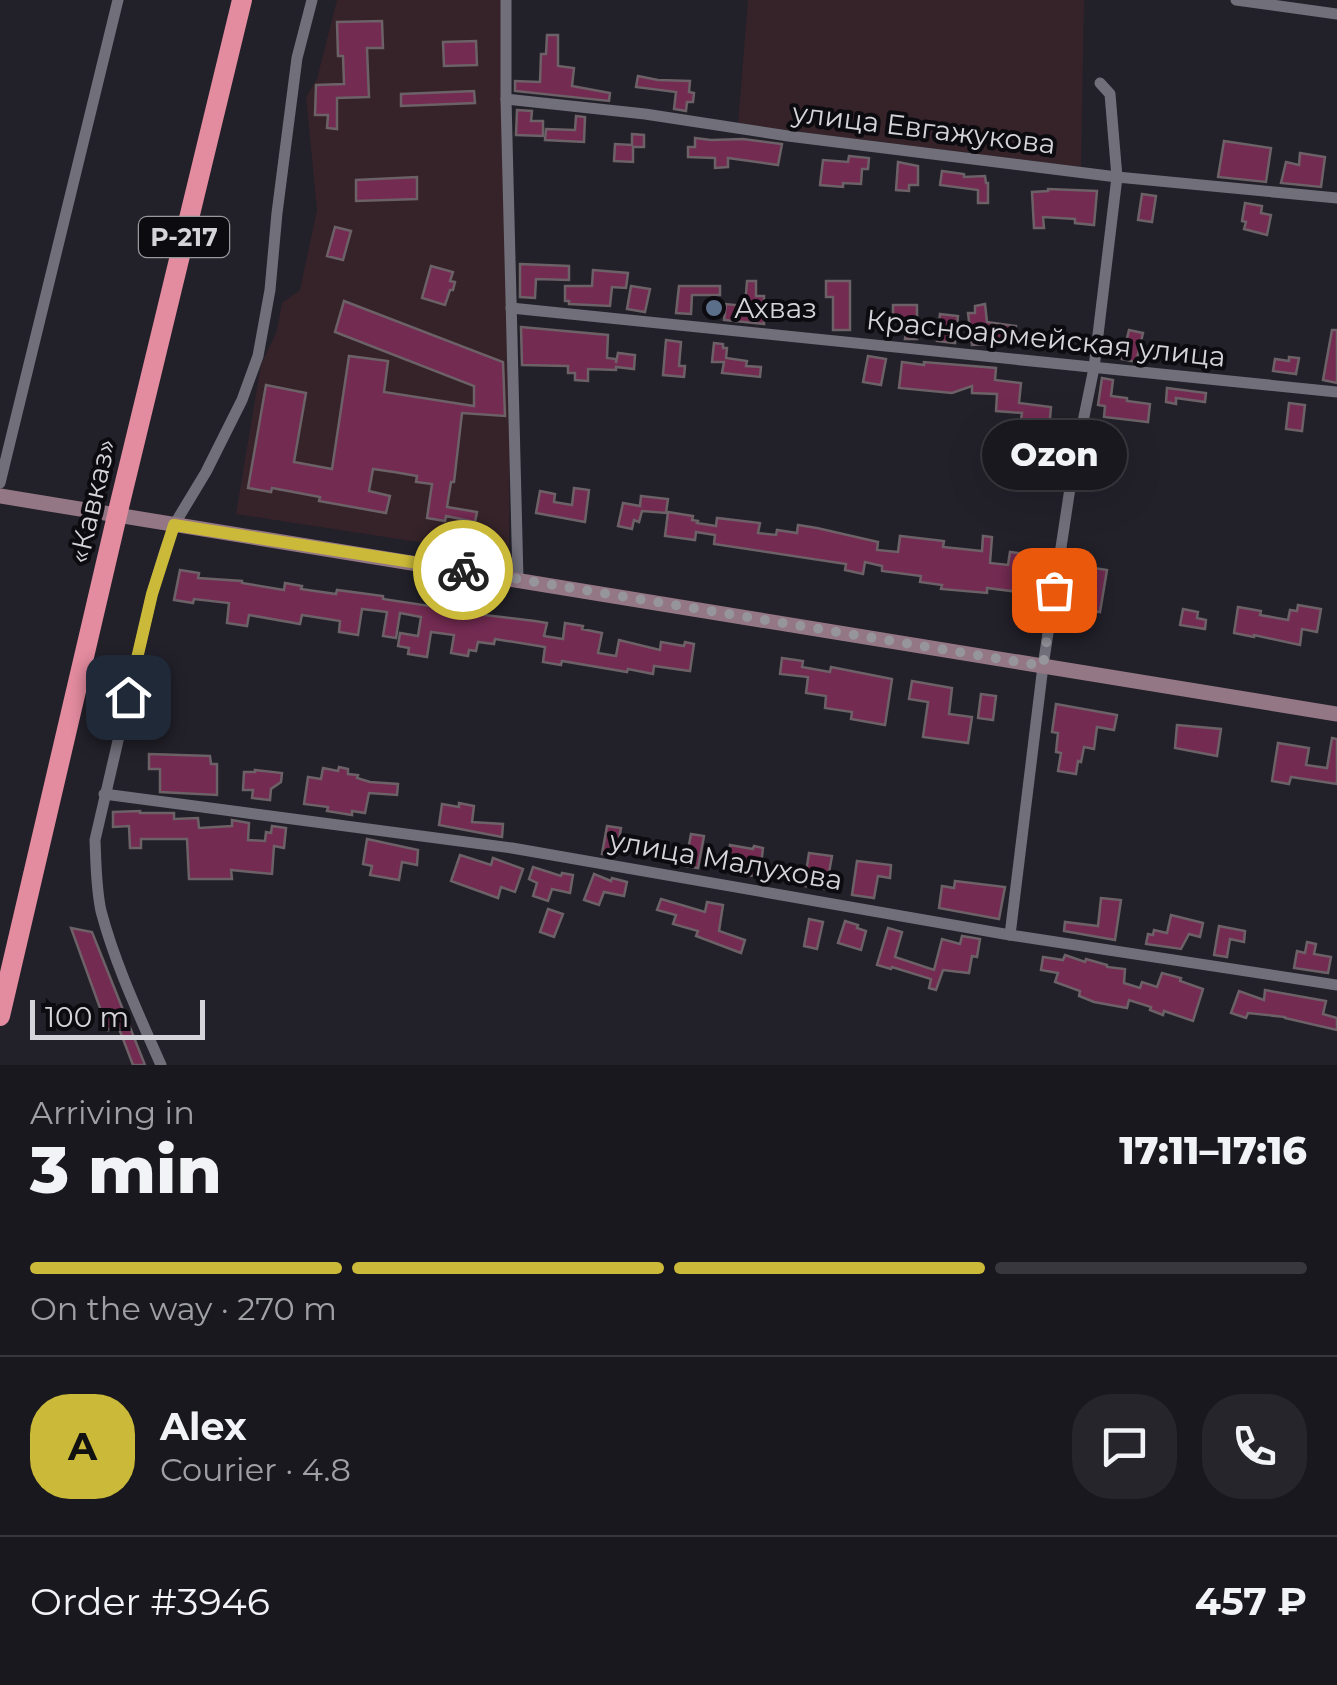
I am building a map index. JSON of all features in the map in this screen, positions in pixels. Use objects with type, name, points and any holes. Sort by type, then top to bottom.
[{"type":"highway","name":"«Кавказ»","points":[[0,1016],[242,0]]},
{"type":"street","points":[[0,483],[118,0]]},
{"type":"street","points":[[161,1065],[101,909],[95,840],[152,594],[174,525],[228,429],[258,356],[270,290],[297,58],[312,0]]},
{"type":"street","points":[[506,0],[518,579]]},
{"type":"street","points":[[1236,0],[1337,14]]},
{"type":"street","points":[[1010,935],[1043,666],[1072,475],[1094,368],[1117,177],[1110,94],[1100,83]]},
{"type":"street","name":"улица Евгажукова","points":[[506,99],[1117,177],[1337,198]]},
{"type":"street","name":"Красноармейская улица","points":[[511,308],[1337,392]]},
{"type":"street","points":[[0,496],[1337,714]]},
{"type":"street","name":"улица Малухова","points":[[104,794],[512,848],[1010,935],[1337,986]]},
{"type":"shaded area","points":[[337,0],[501,0],[510,357],[509,556],[236,514],[261,364],[277,331],[282,303],[300,290],[317,210],[306,97],[317,79]]},
{"type":"shaded area","points":[[748,0],[1084,0],[1081,167],[738,124]]},
{"type":"building","points":[[382,21],[383,48],[367,48],[369,97],[337,98],[337,129],[327,128],[328,115],[315,115],[316,85],[344,84],[337,22]]},
{"type":"building","points":[[547,35],[558,35],[558,66],[574,68],[572,86],[610,93],[609,101],[515,91],[515,81],[540,82],[541,54],[546,54]]},
{"type":"building","points":[[476,41],[477,65],[444,66],[443,42]]},
{"type":"building","points":[[638,76],[690,81],[693,102],[687,102],[686,111],[674,109],[676,92],[636,87]]},
{"type":"building","points":[[474,91],[475,103],[401,106],[401,94]]},
{"type":"building","points":[[517,110],[532,111],[531,121],[543,121],[543,136],[516,135]]},
{"type":"building","points":[[576,116],[585,117],[584,142],[545,140],[546,129],[575,130]]},
{"type":"building","points":[[632,134],[644,135],[644,147],[633,147],[633,162],[614,161],[615,144],[632,145]]},
{"type":"building","points":[[695,138],[782,144],[778,165],[728,158],[728,167],[715,168],[715,158],[688,157],[688,147],[695,147]]},
{"type":"building","points":[[1224,141],[1271,148],[1266,182],[1218,177]]},
{"type":"building","points":[[1300,153],[1325,157],[1321,187],[1281,183],[1286,162],[1299,165]]},
{"type":"building","points":[[849,156],[869,158],[868,169],[862,169],[861,184],[820,185],[823,160],[848,162]]},
{"type":"building","points":[[898,162],[918,166],[918,185],[909,185],[909,191],[896,190]]},
{"type":"building","points":[[942,171],[964,177],[985,176],[988,203],[978,203],[978,190],[940,185]]},
{"type":"building","points":[[417,177],[417,199],[356,201],[356,180]]},
{"type":"building","points":[[1097,191],[1094,225],[1043,217],[1044,228],[1034,228],[1032,192]]},
{"type":"building","points":[[1142,194],[1156,196],[1152,222],[1138,220]]},
{"type":"building","points":[[1245,203],[1262,206],[1261,213],[1271,215],[1267,235],[1244,229]]},
{"type":"building","points":[[335,227],[351,231],[343,260],[327,256]]},
{"type":"building","points":[[520,264],[569,266],[569,280],[536,279],[535,298],[520,297]]},
{"type":"building","points":[[431,266],[453,272],[450,281],[455,282],[445,305],[422,298]]},
{"type":"building","points":[[593,270],[628,273],[626,288],[612,287],[610,306],[565,301],[565,286],[592,286]]},
{"type":"building","points":[[747,281],[756,281],[756,296],[764,296],[764,324],[724,320],[726,304],[745,306]]},
{"type":"building","points":[[826,281],[850,281],[850,330],[833,330],[833,297],[826,297]]},
{"type":"building","points":[[631,286],[650,289],[645,312],[627,309]]},
{"type":"building","points":[[679,286],[720,286],[720,295],[692,295],[691,314],[676,313]]},
{"type":"building","points":[[344,301],[503,362],[505,416],[462,413],[447,507],[477,512],[475,522],[446,516],[445,521],[427,518],[432,484],[416,482],[417,476],[394,472],[373,469],[369,491],[390,496],[386,513],[272,488],[271,492],[248,488],[266,385],[306,393],[294,462],[332,469],[349,356],[388,361],[384,392],[474,406],[474,386],[335,332]]},
{"type":"building","points":[[985,304],[987,322],[1016,326],[1013,345],[989,341],[972,345],[968,313],[975,313],[975,306]]},
{"type":"building","points":[[893,305],[917,305],[917,339],[905,339],[907,327],[899,326],[899,315],[893,315]]},
{"type":"building","points":[[940,314],[958,316],[955,343],[937,341]]},
{"type":"building","points":[[521,327],[608,335],[607,358],[616,359],[616,363],[618,353],[635,355],[634,369],[588,369],[588,381],[575,380],[575,373],[568,373],[568,366],[522,365]]},
{"type":"building","points":[[1129,330],[1143,333],[1136,362],[1122,359]]},
{"type":"building","points":[[1332,330],[1337,330],[1337,383],[1323,380]]},
{"type":"building","points":[[666,340],[681,342],[679,366],[685,366],[684,377],[663,375]]},
{"type":"building","points":[[714,343],[727,348],[726,358],[761,367],[760,377],[722,373],[724,362],[712,362]]},
{"type":"building","points":[[868,356],[886,359],[881,385],[863,382]]},
{"type":"building","points":[[1289,357],[1299,358],[1296,374],[1273,371],[1275,359],[1289,361]]},
{"type":"building","points":[[902,362],[996,368],[995,380],[1021,383],[1019,403],[1051,407],[1049,430],[1020,426],[1022,413],[996,411],[997,394],[972,393],[972,386],[952,393],[899,388]]},
{"type":"building","points":[[1102,378],[1113,380],[1111,396],[1150,404],[1148,422],[1104,417],[1105,406],[1098,405]]},
{"type":"building","points":[[1167,388],[1206,393],[1205,402],[1176,398],[1176,404],[1166,402]]},
{"type":"building","points":[[1289,403],[1305,405],[1302,431],[1286,429]]},
{"type":"building","points":[[574,488],[589,490],[585,522],[536,513],[540,491],[555,494],[554,502],[572,505]]},
{"type":"building","points":[[641,496],[668,499],[666,513],[642,511],[632,529],[618,526],[623,503],[640,506]]},
{"type":"building","points":[[668,512],[693,516],[697,523],[716,526],[717,518],[760,523],[758,533],[776,535],[777,530],[797,533],[798,525],[817,528],[878,542],[877,550],[898,552],[900,536],[944,541],[943,547],[982,551],[983,536],[992,537],[990,563],[1008,565],[1010,552],[1026,554],[1023,572],[1037,574],[1033,597],[987,588],[987,593],[941,589],[942,585],[920,582],[921,576],[882,571],[882,566],[865,562],[863,574],[845,570],[846,564],[714,544],[715,535],[696,532],[695,540],[665,536]]},
{"type":"building","points":[[1069,558],[1076,559],[1075,565],[1107,570],[1100,612],[1061,607]]},
{"type":"building","points":[[180,570],[199,573],[198,578],[242,581],[284,590],[285,583],[302,586],[301,589],[383,596],[450,611],[547,623],[544,636],[563,639],[565,623],[583,626],[582,629],[602,633],[598,653],[616,656],[619,640],[660,650],[661,642],[684,646],[685,642],[694,644],[690,671],[654,666],[653,674],[562,661],[561,665],[543,662],[545,647],[495,639],[494,644],[478,642],[476,651],[469,650],[468,656],[451,653],[454,635],[431,632],[427,657],[408,654],[409,648],[398,646],[400,633],[418,636],[421,617],[400,613],[396,638],[383,636],[387,612],[362,609],[358,635],[339,632],[340,621],[302,615],[300,624],[249,615],[247,626],[227,623],[229,603],[174,600]]},
{"type":"building","points":[[1298,605],[1321,609],[1317,632],[1302,629],[1300,645],[1234,633],[1238,607],[1288,620],[1290,610],[1297,611]]},
{"type":"building","points":[[1183,609],[1198,612],[1197,618],[1206,620],[1205,629],[1180,625]]},
{"type":"building","points":[[782,658],[803,661],[802,667],[830,672],[831,667],[892,679],[885,725],[851,719],[852,712],[825,708],[826,696],[806,693],[808,677],[780,674]]},
{"type":"building","points":[[912,681],[952,688],[949,714],[972,717],[968,743],[923,737],[928,702],[909,699]]},
{"type":"building","points":[[981,694],[996,696],[993,720],[978,718]]},
{"type":"building","points":[[1056,704],[1117,715],[1114,730],[1097,727],[1094,749],[1084,747],[1076,774],[1058,771],[1058,733],[1052,732]]},
{"type":"building","points":[[1177,725],[1221,729],[1217,756],[1175,748]]},
{"type":"building","points":[[1332,738],[1337,739],[1337,784],[1291,777],[1289,784],[1272,781],[1278,743],[1309,748],[1306,765],[1327,768]]},
{"type":"building","points":[[149,754],[210,756],[211,764],[217,764],[217,795],[160,792],[160,769],[149,769]]},
{"type":"building","points":[[339,767],[370,782],[398,784],[397,795],[369,793],[365,813],[352,811],[352,815],[304,804],[308,777],[321,779],[323,768],[338,771]]},
{"type":"building","points":[[244,772],[282,773],[281,782],[271,789],[270,800],[252,798],[253,790],[243,790]]},
{"type":"building","points":[[459,803],[474,806],[472,822],[503,824],[502,837],[439,825],[442,804],[459,807]]},
{"type":"building","points":[[113,812],[174,813],[174,819],[198,818],[199,828],[232,826],[232,820],[249,823],[248,840],[265,841],[272,826],[286,828],[284,848],[274,846],[272,874],[231,870],[232,879],[189,879],[187,839],[141,839],[141,848],[130,848],[129,826],[113,827]]},
{"type":"building","points":[[607,826],[621,828],[616,856],[602,854]]},
{"type":"building","points":[[691,834],[704,836],[698,868],[685,866]]},
{"type":"building","points":[[367,839],[418,850],[417,865],[402,862],[399,880],[370,875],[372,866],[363,864]]},
{"type":"building","points":[[730,845],[763,848],[761,865],[774,867],[772,879],[729,872]]},
{"type":"building","points":[[809,853],[832,856],[826,889],[804,886]]},
{"type":"building","points":[[460,855],[491,865],[493,858],[523,869],[515,892],[501,887],[498,898],[451,881]]},
{"type":"building","points":[[857,861],[891,865],[890,878],[878,876],[874,898],[852,895]]},
{"type":"building","points":[[533,867],[561,876],[573,875],[570,893],[552,889],[548,901],[533,896],[537,883],[529,879]]},
{"type":"building","points":[[594,874],[627,882],[624,896],[604,892],[599,905],[584,900]]},
{"type":"building","points":[[955,881],[1005,887],[999,919],[939,908],[942,886],[954,888]]},
{"type":"building","points":[[1101,898],[1121,900],[1115,940],[1064,931],[1065,922],[1098,926]]},
{"type":"building","points":[[661,899],[705,912],[707,902],[723,905],[719,931],[745,940],[741,953],[696,936],[698,931],[673,924],[676,915],[657,910]]},
{"type":"building","points":[[548,909],[563,914],[554,937],[540,932]]},
{"type":"building","points":[[1171,915],[1203,923],[1200,937],[1189,934],[1181,949],[1146,944],[1148,934],[1153,935],[1154,930],[1167,933]]},
{"type":"building","points":[[809,919],[823,922],[817,949],[804,946]]},
{"type":"building","points":[[845,921],[866,931],[861,950],[838,943]]},
{"type":"building","points":[[1219,926],[1245,931],[1244,942],[1230,939],[1227,957],[1214,955]]},
{"type":"building","points":[[71,928],[92,932],[145,1065],[133,1065],[118,1026],[108,1030]]},
{"type":"building","points":[[888,928],[902,932],[895,957],[934,970],[942,939],[960,944],[962,936],[980,939],[977,957],[972,956],[969,973],[943,970],[936,990],[929,988],[931,979],[877,965]]},
{"type":"building","points":[[1307,942],[1316,944],[1314,954],[1331,957],[1328,973],[1294,968],[1297,951],[1305,953]]},
{"type":"building","points":[[1065,955],[1125,969],[1124,983],[1140,988],[1142,982],[1157,987],[1162,973],[1203,989],[1193,1021],[1164,1011],[1163,1015],[1129,1000],[1127,1008],[1079,996],[1080,991],[1055,982],[1058,973],[1041,970],[1043,957],[1063,960]]},
{"type":"building","points":[[1265,990],[1326,1001],[1323,1014],[1337,1018],[1337,1030],[1285,1017],[1248,1013],[1246,1018],[1231,1013],[1239,991],[1264,1000]]},
{"type":"way so far","points":[[463,570],[1043,666],[1054,590]]},
{"type":"place","name":"Ахваз","points":[[714,308]]},
{"type":"place","name":"Ozon","points":[[1054,590]]},
{"type":"route","points":[[128,697],[152,594],[174,525],[463,570]]}]
